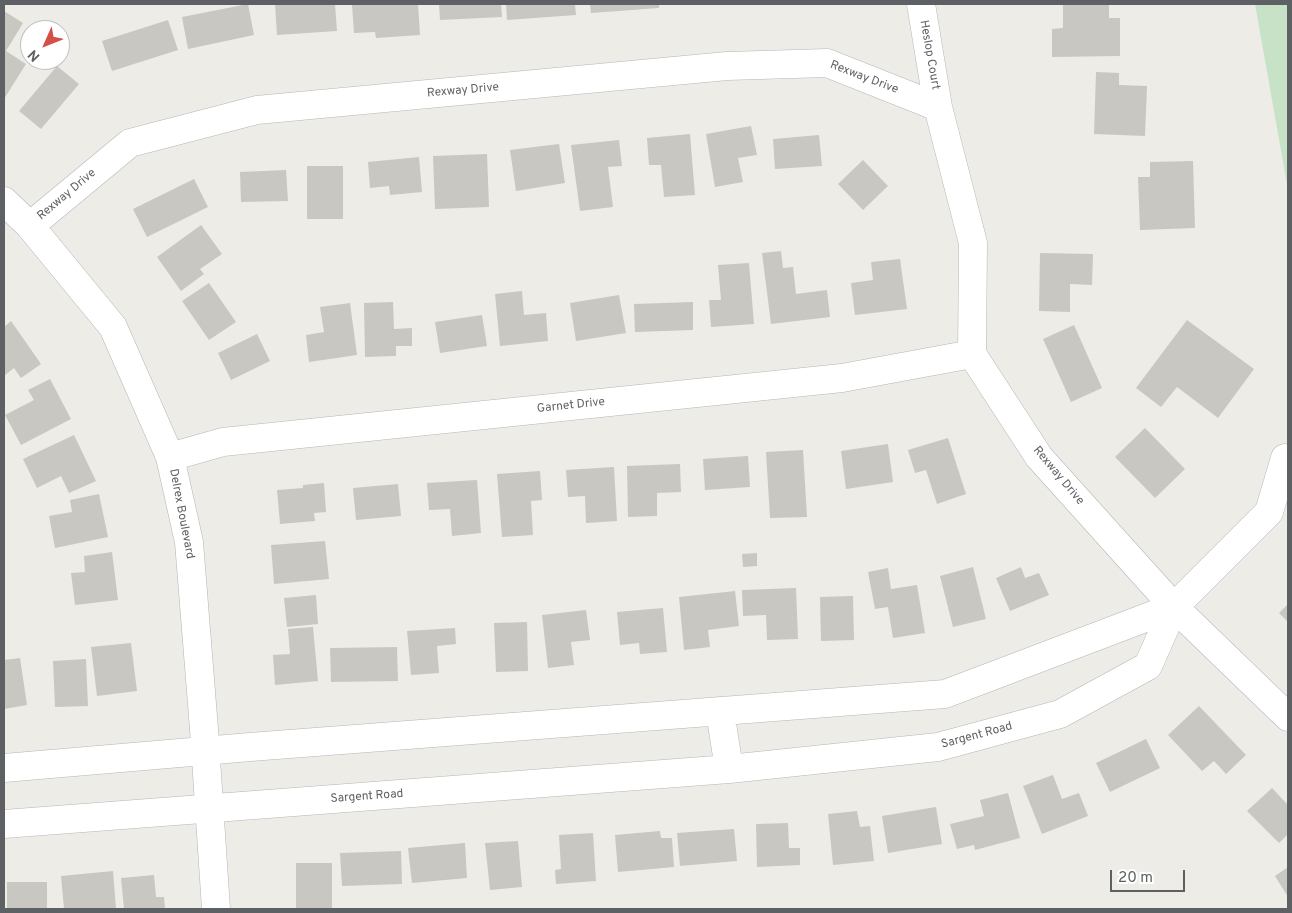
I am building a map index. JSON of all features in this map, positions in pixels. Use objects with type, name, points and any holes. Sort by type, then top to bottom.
[{"type":"street","name":"Heslop Court","points":[[921,4],[938,107]]},
{"type":"street","name":"Rexway Drive","points":[[30,226],[130,143],[257,110],[727,66],[827,63],[938,107]]},
{"type":"street","points":[[938,107],[973,242],[972,354]]},
{"type":"street","name":"Delrex Boulevard","points":[[4,201],[30,226],[113,327],[170,457],[189,542],[206,751],[216,909]]},
{"type":"street","name":"Rexway Drive","points":[[972,354],[1039,457],[1174,607],[1288,717]]},
{"type":"street","name":"Garnet Drive","points":[[170,457],[224,442],[842,378],[972,354]]},
{"type":"street","name":"Sargent Road","points":[[4,824],[729,769],[938,747],[1060,714],[1148,666],[1174,607],[1269,512],[1285,458]]},
{"type":"street","name":"Sargent Road","points":[[4,768],[945,694],[1174,607]]},
{"type":"street","points":[[720,711],[729,769]]},
{"type":"green space","points":[[1255,4],[1288,4],[1288,190]]},
{"type":"building","points":[[248,4],[254,35],[188,49],[182,17]]},
{"type":"building","points":[[275,4],[335,4],[337,31],[277,35]]},
{"type":"building","points":[[418,4],[420,35],[376,38],[375,32],[354,33],[352,5]]},
{"type":"building","points":[[439,4],[501,4],[502,17],[440,20]]},
{"type":"building","points":[[506,4],[575,4],[576,15],[507,20]]},
{"type":"building","points":[[590,4],[659,4],[659,8],[591,13]]},
{"type":"building","points":[[1063,4],[1109,4],[1109,18],[1120,18],[1120,56],[1052,57],[1052,29],[1063,28]]},
{"type":"building","points":[[4,11],[20,21],[20,28],[6,51],[20,60],[20,70],[22,70],[4,99]]},
{"type":"building","points":[[168,20],[178,50],[112,71],[102,41]]},
{"type":"building","points":[[54,70],[62,70],[79,84],[41,129],[19,111]]},
{"type":"building","points":[[1096,72],[1119,73],[1119,85],[1147,86],[1145,136],[1094,134]]},
{"type":"building","points":[[751,126],[757,155],[738,158],[743,182],[715,187],[706,134]]},
{"type":"building","points":[[690,134],[695,195],[664,197],[661,165],[649,165],[647,138]]},
{"type":"building","points":[[819,135],[822,166],[775,169],[773,139]]},
{"type":"building","points":[[619,140],[622,166],[608,167],[613,207],[580,211],[571,145]]},
{"type":"building","points":[[559,144],[565,183],[516,191],[510,150]]},
{"type":"building","points":[[487,154],[489,207],[435,209],[433,156]]},
{"type":"building","points":[[419,157],[422,192],[390,195],[389,186],[370,188],[368,162]]},
{"type":"building","points":[[863,160],[888,186],[863,210],[838,184]]},
{"type":"building","points":[[1193,161],[1195,228],[1140,230],[1138,177],[1150,177],[1150,162]]},
{"type":"building","points":[[307,166],[343,166],[343,219],[307,219]]},
{"type":"building","points":[[286,170],[288,201],[241,202],[240,172]]},
{"type":"building","points":[[194,179],[208,207],[147,237],[133,209]]},
{"type":"building","points":[[201,225],[222,254],[200,269],[204,274],[181,291],[157,257]]},
{"type":"building","points":[[781,251],[783,268],[793,267],[796,294],[827,290],[830,317],[771,324],[762,253]]},
{"type":"building","points":[[1040,253],[1093,254],[1092,285],[1070,284],[1070,312],[1039,311]]},
{"type":"building","points":[[900,259],[907,309],[855,315],[851,283],[873,280],[871,262]]},
{"type":"building","points":[[749,263],[754,324],[711,327],[709,300],[721,300],[718,265]]},
{"type":"building","points":[[209,283],[236,322],[209,340],[182,301]]},
{"type":"building","points":[[522,291],[524,315],[546,313],[548,341],[500,346],[495,294]]},
{"type":"building","points":[[619,295],[626,333],[576,341],[570,303]]},
{"type":"building","points":[[393,302],[394,329],[412,328],[412,346],[396,346],[396,356],[365,357],[364,303]]},
{"type":"building","points":[[693,302],[693,330],[635,332],[634,304]]},
{"type":"building","points":[[350,303],[357,355],[309,362],[306,335],[324,332],[320,307]]},
{"type":"building","points":[[482,315],[487,346],[440,353],[435,322]]},
{"type":"building","points":[[1187,320],[1254,369],[1218,418],[1177,387],[1161,407],[1136,388]]},
{"type":"building","points":[[11,321],[41,364],[21,378],[14,368],[4,376],[4,327]]},
{"type":"building","points":[[1074,325],[1102,388],[1071,402],[1043,339]]},
{"type":"building","points":[[257,334],[270,361],[231,380],[218,353]]},
{"type":"building","points":[[50,379],[71,419],[21,445],[5,415],[34,400],[28,390]]},
{"type":"building","points":[[1145,428],[1185,469],[1155,498],[1115,457]]},
{"type":"building","points":[[74,435],[96,481],[69,493],[61,476],[37,488],[23,459]]},
{"type":"building","points":[[948,438],[966,494],[937,504],[926,470],[915,473],[908,450]]},
{"type":"building","points":[[888,444],[893,482],[846,489],[841,451]]},
{"type":"building","points":[[803,450],[807,517],[770,518],[766,452]]},
{"type":"building","points":[[748,456],[750,487],[705,490],[703,459]]},
{"type":"building","points":[[680,464],[681,492],[657,493],[657,516],[628,517],[627,466]]},
{"type":"building","points":[[614,467],[617,521],[586,523],[585,496],[568,497],[566,470]]},
{"type":"building","points":[[540,471],[542,500],[531,501],[533,535],[502,537],[497,474]]},
{"type":"building","points":[[477,480],[481,533],[452,536],[450,509],[429,510],[427,483]]},
{"type":"building","points":[[324,483],[326,512],[314,513],[315,521],[280,524],[277,490],[303,488],[303,485]]},
{"type":"building","points":[[398,484],[401,516],[356,520],[353,488]]},
{"type":"building","points":[[99,494],[108,537],[55,548],[49,516],[72,512],[70,500]]},
{"type":"building","points":[[325,541],[329,579],[274,584],[271,545]]},
{"type":"building","points":[[112,552],[118,600],[75,605],[71,573],[85,572],[84,556]]},
{"type":"building","points":[[757,553],[757,566],[743,567],[742,554]]},
{"type":"building","points":[[973,567],[986,619],[953,627],[940,576]]},
{"type":"building","points":[[1021,567],[1025,578],[1039,573],[1049,595],[1010,611],[996,578]]},
{"type":"building","points":[[888,568],[891,589],[917,585],[925,633],[893,638],[888,607],[875,609],[868,572]]},
{"type":"building","points":[[796,588],[798,639],[767,640],[766,615],[743,616],[742,590]]},
{"type":"building","points":[[735,591],[739,626],[708,630],[710,647],[684,650],[679,597]]},
{"type":"building","points":[[316,595],[318,624],[287,627],[284,598]]},
{"type":"building","points":[[853,596],[854,640],[821,641],[820,597]]},
{"type":"building","points":[[1288,604],[1288,622],[1279,613]]},
{"type":"building","points":[[663,608],[667,652],[640,654],[639,643],[620,645],[617,612]]},
{"type":"building","points":[[586,610],[590,640],[571,642],[574,665],[548,668],[542,615]]},
{"type":"building","points":[[527,622],[528,671],[496,672],[494,623]]},
{"type":"building","points":[[313,627],[318,681],[275,685],[273,655],[290,654],[288,629]]},
{"type":"building","points":[[455,628],[456,644],[437,646],[439,673],[411,675],[407,631]]},
{"type":"building","points":[[131,643],[137,691],[97,696],[91,647]]},
{"type":"building","points":[[397,647],[398,681],[331,682],[330,648]]},
{"type":"building","points":[[20,658],[27,705],[4,709],[4,660]]},
{"type":"building","points":[[86,659],[88,706],[55,707],[53,661]]},
{"type":"building","points":[[1199,706],[1246,755],[1226,774],[1214,761],[1202,771],[1168,735]]},
{"type":"building","points":[[1146,739],[1160,768],[1110,792],[1096,763]]},
{"type":"building","points":[[1053,775],[1062,799],[1079,793],[1088,816],[1042,834],[1023,786]]},
{"type":"building","points":[[1272,788],[1288,805],[1288,834],[1279,843],[1247,811]]},
{"type":"building","points":[[1008,793],[1020,838],[975,850],[974,845],[957,849],[950,824],[984,816],[980,800]]},
{"type":"building","points":[[936,807],[942,844],[888,853],[882,816]]},
{"type":"building","points":[[857,811],[860,827],[870,826],[874,861],[833,865],[828,814]]},
{"type":"building","points":[[788,823],[789,848],[800,848],[800,865],[757,867],[756,824]]},
{"type":"building","points":[[734,829],[737,861],[680,866],[677,833]]},
{"type":"building","points":[[660,831],[661,838],[672,838],[674,867],[618,872],[615,835]]},
{"type":"building","points":[[593,833],[596,881],[556,884],[555,870],[561,869],[559,835]]},
{"type":"building","points":[[518,841],[522,887],[490,890],[485,843]]},
{"type":"building","points":[[465,843],[467,878],[412,883],[408,848]]},
{"type":"building","points":[[401,851],[402,884],[342,886],[340,853]]},
{"type":"building","points":[[296,863],[332,863],[332,909],[296,909]]},
{"type":"building","points":[[1288,867],[1288,897],[1275,876]]},
{"type":"building","points":[[113,871],[116,909],[64,909],[61,876]]},
{"type":"building","points":[[154,875],[156,897],[164,897],[165,909],[124,909],[121,878]]},
{"type":"building","points":[[7,882],[47,882],[47,909],[7,909]]}]
